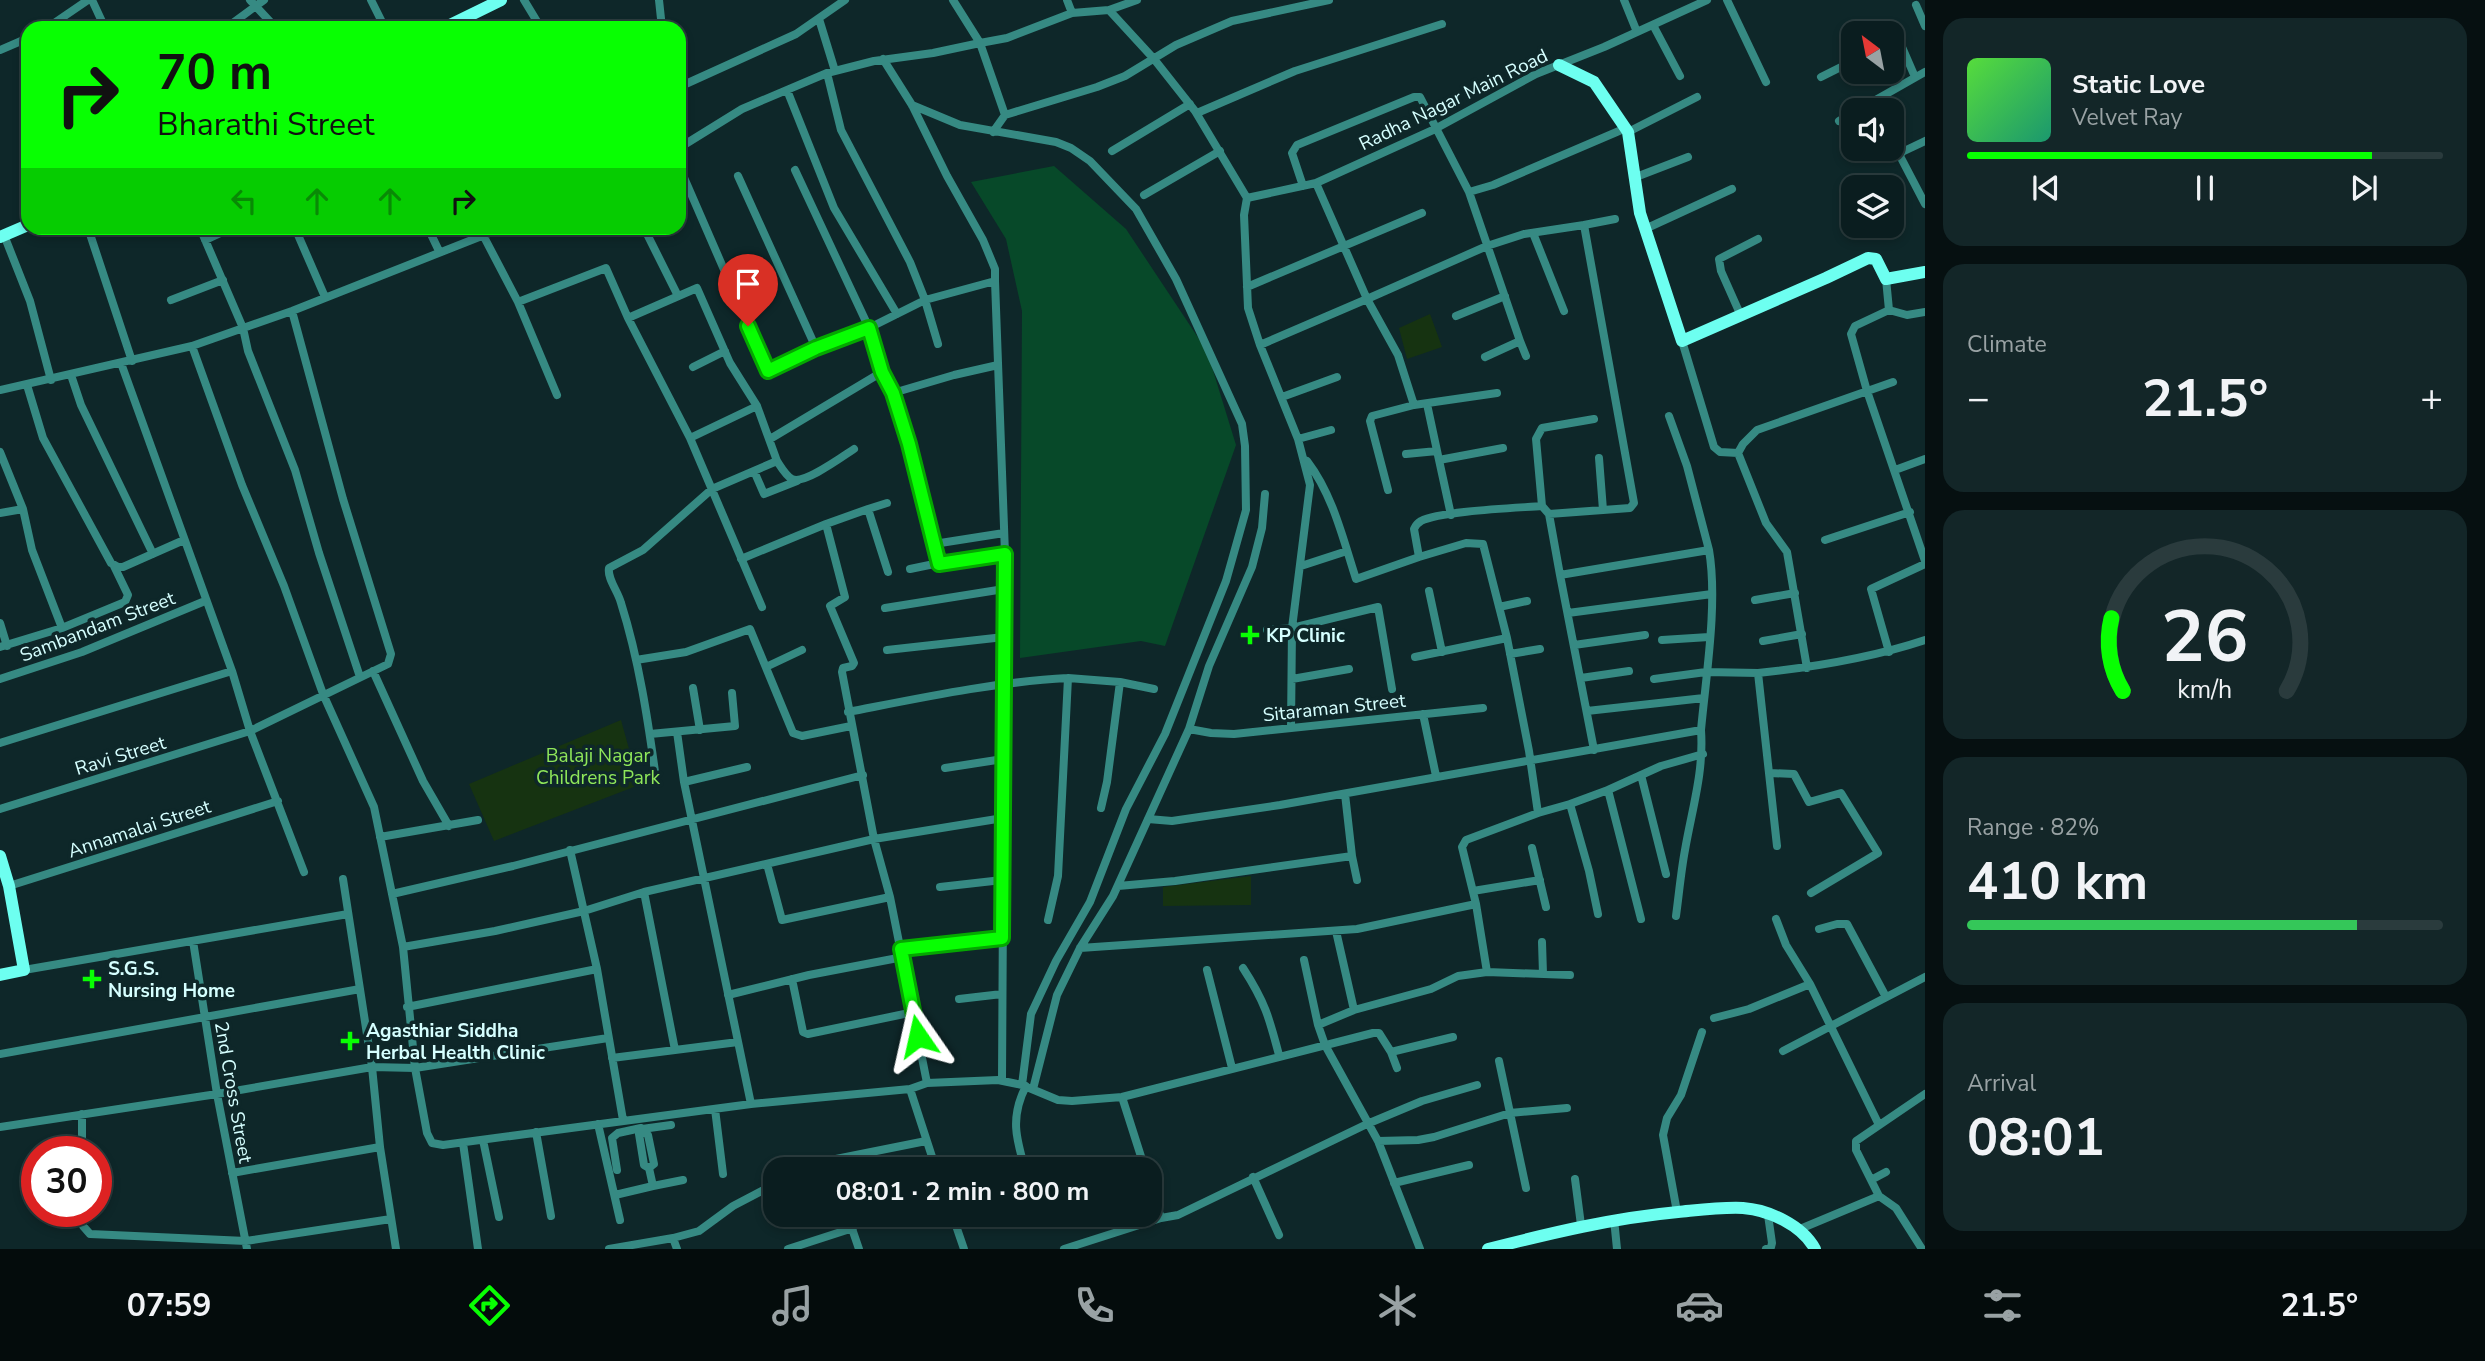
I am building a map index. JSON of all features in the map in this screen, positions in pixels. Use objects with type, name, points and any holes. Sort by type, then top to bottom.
[{"type":"street","points":[[58,21],[90,0],[101,21]]},
{"type":"street","points":[[250,0],[270,21]]},
{"type":"street","points":[[236,21],[264,0]]},
{"type":"street","points":[[371,0],[382,21]]},
{"type":"street","points":[[458,21],[501,0]]},
{"type":"street","points":[[524,0],[537,21]]},
{"type":"street","points":[[660,0],[662,21]]},
{"type":"street","points":[[686,84],[796,34],[845,0]]},
{"type":"street","points":[[953,0],[980,43],[1004,115]]},
{"type":"street","points":[[1067,0],[1072,13]]},
{"type":"street","points":[[686,144],[742,109],[831,72],[883,59],[933,53],[1007,38],[1072,13],[1109,10],[1137,0]]},
{"type":"street","points":[[993,132],[1004,115],[1125,76],[1175,46],[1232,21],[1329,0]]},
{"type":"street","points":[[1624,0],[1637,32]]},
{"type":"street","name":"Radha Nagar Main Road","points":[[1247,198],[1316,183],[1436,128],[1536,74],[1707,0]]},
{"type":"street","points":[[1727,0],[1766,82]]},
{"type":"street","points":[[1916,5],[1925,26]]},
{"type":"street","points":[[1109,10],[1154,59],[1197,113],[1247,198],[1244,215],[1248,307],[1260,345],[1305,459],[1310,485],[1292,628],[1291,727]]},
{"type":"street","points":[[819,19],[841,131],[910,262],[938,344]]},
{"type":"street","points":[[1197,113],[1295,71],[1442,24]]},
{"type":"street","points":[[1653,25],[1680,76]]},
{"type":"street","points":[[0,50],[21,41]]},
{"type":"street","points":[[1904,52],[1915,77]]},
{"type":"street","points":[[883,59],[912,105],[983,240],[995,269],[1005,554],[1003,1080]]},
{"type":"street","points":[[1559,65],[1594,82],[1627,130],[1644,229],[1714,447],[1720,452],[1738,453]]},
{"type":"street","points":[[1821,77],[1841,67]]},
{"type":"street","points":[[1879,98],[1925,72]]},
{"type":"street","points":[[787,90],[834,208],[897,314]]},
{"type":"street","points":[[1303,186],[1292,153],[1297,145],[1418,96],[1424,101],[1469,191],[1526,356]]},
{"type":"street","points":[[1469,191],[1493,185],[1627,130],[1697,97]]},
{"type":"street","points":[[1112,151],[1190,104]]},
{"type":"street","points":[[912,105],[960,125],[1056,142],[1090,161],[1136,209],[1176,279],[1219,378],[1235,405],[1242,424],[1245,446],[1246,510],[1226,581],[1165,734],[1126,809],[1090,902],[1056,961],[1031,1014],[1027,1087]]},
{"type":"street","points":[[1924,198],[1900,156],[1902,152],[1925,141]]},
{"type":"street","points":[[1144,195],[1220,151]]},
{"type":"street","points":[[1636,177],[1688,157]]},
{"type":"street","points":[[795,170],[869,328],[882,372],[893,393],[939,564]]},
{"type":"street","points":[[738,176],[816,348]]},
{"type":"street","points":[[686,182],[768,371],[816,348],[869,328],[925,300],[995,281]]},
{"type":"street","points":[[1316,183],[1367,299],[1398,355],[1414,405]]},
{"type":"street","points":[[1644,229],[1732,189]]},
{"type":"street","points":[[1247,287],[1422,213]]},
{"type":"street","points":[[1260,345],[1487,246],[1533,233],[1615,219]]},
{"type":"street","points":[[1549,514],[1630,508],[1634,500],[1584,225]]},
{"type":"street","points":[[21,228],[2,236],[30,301],[51,380]]},
{"type":"street","points":[[1533,233],[1564,311]]},
{"type":"street","points":[[90,235],[132,361]]},
{"type":"street","points":[[203,235],[243,328],[248,351],[295,470],[319,554],[360,677]]},
{"type":"street","points":[[205,240],[216,235]]},
{"type":"street","points":[[298,235],[325,298]]},
{"type":"street","points":[[431,235],[439,251]]},
{"type":"street","points":[[0,390],[192,346],[292,311],[480,235]]},
{"type":"street","points":[[484,235],[519,302],[557,395]]},
{"type":"street","points":[[648,235],[678,296]]},
{"type":"street","points":[[1741,316],[1721,271],[1719,259],[1758,239]]},
{"type":"street","points":[[1682,341],[1868,258],[1876,258],[1886,279],[1889,310]]},
{"type":"street","points":[[519,302],[606,268],[628,318],[690,438],[762,607]]},
{"type":"street","points":[[1886,279],[1925,272]]},
{"type":"street","points":[[171,300],[223,280]]},
{"type":"street","points":[[628,318],[694,288],[699,289],[730,363],[757,406],[777,461],[787,475],[798,480]]},
{"type":"street","points":[[1456,316],[1505,296]]},
{"type":"street","points":[[1889,652],[1871,589],[1925,563],[1867,391],[1851,334],[1855,326],[1889,310],[1907,315],[1925,312]]},
{"type":"street","points":[[292,311],[343,499],[391,654],[388,664],[373,671],[424,781],[449,825]]},
{"type":"street","points":[[1485,357],[1521,341]]},
{"type":"street","points":[[192,346],[242,485],[284,586],[323,694],[374,807],[403,947],[415,1068],[427,1133],[432,1143],[443,1146],[751,1104],[910,1088],[927,1083],[1003,1080],[1058,1100],[1122,1097],[1279,1055],[1378,1033],[1391,1052],[1397,1069]]},
{"type":"street","points":[[693,367],[725,351]]},
{"type":"street","points":[[121,363],[232,671],[250,731],[304,872]]},
{"type":"street","points":[[893,393],[998,365]]},
{"type":"street","points":[[770,439],[882,372]]},
{"type":"street","points":[[71,375],[81,405],[153,554]]},
{"type":"street","points":[[1282,397],[1337,377]]},
{"type":"street","points":[[1738,453],[1757,430],[1893,382]]},
{"type":"street","points":[[0,623],[4,647],[62,628],[125,602],[128,595],[43,438],[27,385]]},
{"type":"street","points":[[1388,490],[1370,421],[1372,416],[1414,405],[1497,393]]},
{"type":"street","points":[[1427,404],[1451,515]]},
{"type":"street","points":[[690,438],[757,406]]},
{"type":"street","points":[[1669,416],[1687,466],[1712,568],[1702,730],[1703,754],[1676,916]]},
{"type":"street","points":[[1594,419],[1542,428],[1536,439],[1542,506],[1549,514],[1594,750]]},
{"type":"street","points":[[1298,439],[1331,430]]},
{"type":"street","points":[[1406,454],[1438,455],[1503,448]]},
{"type":"street","points":[[754,471],[764,494],[812,475],[855,449]]},
{"type":"street","points":[[0,452],[23,509],[32,550],[62,628]]},
{"type":"street","points":[[1738,453],[1766,523],[1787,552],[1808,668]]},
{"type":"street","points":[[1599,458],[1603,510]]},
{"type":"street","points":[[1305,459],[1318,475],[1328,495],[1356,579],[1466,543],[1483,544],[1507,638],[1531,761],[1538,813]]},
{"type":"street","points":[[1895,470],[1925,459]]},
{"type":"street","points":[[656,779],[636,660],[621,599],[608,568],[643,550],[712,489],[777,461]]},
{"type":"street","points":[[1022,1157],[1015,1131],[1017,1109],[1027,1087],[1057,995],[1080,948],[1118,886],[1189,729],[1209,666],[1252,567],[1262,528],[1265,494]]},
{"type":"street","points":[[741,559],[825,524],[887,503]]},
{"type":"street","points":[[1419,557],[1414,529],[1424,520],[1542,506]]},
{"type":"street","points":[[0,513],[23,509]]},
{"type":"street","points":[[868,509],[888,572]]},
{"type":"street","points":[[1825,540],[1910,512]]},
{"type":"street","points":[[825,524],[845,597],[830,606],[854,663],[842,672],[848,712],[874,839],[902,953],[927,1083]]},
{"type":"street","points":[[934,544],[1004,533]]},
{"type":"street","points":[[114,566],[123,567],[184,540]]},
{"type":"street","points":[[1560,575],[1709,550]]},
{"type":"street","points":[[1301,566],[1347,551]]},
{"type":"street","points":[[910,569],[1005,554]]},
{"type":"street","points":[[885,608],[1004,589]]},
{"type":"street","points":[[1429,591],[1442,652]]},
{"type":"street","points":[[1755,600],[1795,593]]},
{"type":"street","points":[[1568,613],[1712,594]]},
{"type":"street","name":"Sambandam Street","points":[[0,679],[82,652],[205,601]]},
{"type":"street","points":[[1499,607],[1527,601]]},
{"type":"street","points":[[1267,630],[1292,628],[1378,607],[1392,689]]},
{"type":"street","points":[[636,660],[686,652],[748,628],[753,632],[790,729],[796,735],[851,726]]},
{"type":"street","points":[[1763,641],[1802,634]]},
{"type":"street","points":[[1574,645],[1645,635]]},
{"type":"street","points":[[887,650],[1004,637]]},
{"type":"street","points":[[1662,640],[1709,637]]},
{"type":"street","points":[[1415,657],[1507,638]]},
{"type":"street","points":[[1654,679],[1706,672],[1758,673],[1808,668],[1889,652],[1925,640]]},
{"type":"street","points":[[1510,654],[1540,649]]},
{"type":"street","points":[[766,667],[802,650]]},
{"type":"street","points":[[1292,679],[1349,669]]},
{"type":"street","points":[[0,743],[232,671]]},
{"type":"street","name":"Ravi Street","points":[[0,809],[250,731],[373,671]]},
{"type":"street","points":[[1581,678],[1629,671]]},
{"type":"street","points":[[1758,673],[1777,846]]},
{"type":"street","points":[[848,712],[1004,685],[1068,678],[1120,682],[1154,689]]},
{"type":"street","points":[[1048,920],[1060,854],[1068,678]]},
{"type":"street","points":[[1101,808],[1120,682]]},
{"type":"street","points":[[693,688],[701,730]]},
{"type":"street","points":[[650,734],[735,726],[732,693]]},
{"type":"street","points":[[1587,711],[1704,698]]},
{"type":"street","name":"Sitaraman Street","points":[[1189,729],[1222,734],[1483,708]]},
{"type":"street","points":[[1423,714],[1436,776]]},
{"type":"street","points":[[1148,819],[1172,821],[1345,794],[1702,730]]},
{"type":"street","points":[[677,732],[684,782],[751,1104]]},
{"type":"street","points":[[1487,972],[1476,904],[1462,847],[1466,840],[1608,790],[1661,766],[1703,754]]},
{"type":"street","points":[[945,768],[1003,759]]},
{"type":"street","points":[[684,782],[747,767]]},
{"type":"street","points":[[1769,773],[1794,774],[1810,802],[1841,793],[1878,853],[1811,892]]},
{"type":"street","points":[[392,894],[692,821],[863,775]]},
{"type":"street","points":[[1641,775],[1666,874]]},
{"type":"street","points":[[1608,790],[1641,919]]},
{"type":"street","points":[[1345,794],[1357,880]]},
{"type":"street","name":"Annamalai Street","points":[[9,886],[278,801]]},
{"type":"street","points":[[1570,804],[1598,914]]},
{"type":"street","points":[[403,947],[495,931],[584,911],[644,892],[874,839],[1003,818]]},
{"type":"street","points":[[380,837],[478,820]]},
{"type":"street","points":[[1532,848],[1546,907]]},
{"type":"street","points":[[570,850],[597,969],[623,1120]]},
{"type":"street","points":[[0,856],[9,886],[24,970]]},
{"type":"street","points":[[1118,886],[1175,881],[1352,856]]},
{"type":"street","points":[[767,864],[782,920],[890,897]]},
{"type":"street","points":[[343,878],[396,1249]]},
{"type":"street","points":[[940,887],[1002,880]]},
{"type":"street","points":[[1473,891],[1540,880]]},
{"type":"street","points":[[644,892],[675,1050]]},
{"type":"street","points":[[1080,948],[1357,929],[1476,904]]},
{"type":"street","points":[[0,975],[348,914]]},
{"type":"street","points":[[1776,919],[1786,945],[1810,984],[1879,1125]]},
{"type":"street","points":[[1819,929],[1837,924],[1847,925],[1886,997]]},
{"type":"street","points":[[1336,930],[1353,1010]]},
{"type":"street","points":[[728,995],[902,953],[1002,938]]},
{"type":"street","name":"2nd Cross Street","points":[[193,941],[217,1094],[246,1245]]},
{"type":"street","points":[[1542,942],[1543,974]]},
{"type":"street","points":[[1304,960],[1325,1045],[1378,1141],[1420,1249]]},
{"type":"street","points":[[1243,968],[1268,1011],[1279,1055]]},
{"type":"street","points":[[407,1007],[597,969]]},
{"type":"street","points":[[1207,970],[1232,1068]]},
{"type":"street","points":[[1318,1025],[1353,1010],[1431,989],[1458,976],[1487,972],[1570,975]]},
{"type":"street","points":[[1783,1051],[1925,978]]},
{"type":"street","points":[[792,979],[803,1032],[811,1034],[914,1012]]},
{"type":"street","points":[[1714,1018],[1749,1009],[1810,984]]},
{"type":"street","points":[[0,1054],[360,989]]},
{"type":"street","points":[[959,999],[1002,994]]},
{"type":"street","points":[[1676,1212],[1663,1135],[1664,1126],[1682,1095],[1702,1032]]},
{"type":"street","points":[[1391,1052],[1453,1037]]},
{"type":"street","points":[[0,1127],[372,1068],[415,1068],[608,1038]]},
{"type":"street","points":[[612,1058],[738,1042]]},
{"type":"street","points":[[1499,1061],[1526,1188]]},
{"type":"street","points":[[1162,1218],[1190,1211],[1253,1177],[1367,1124],[1422,1101],[1477,1085]]},
{"type":"street","points":[[910,1088],[932,1157]]},
{"type":"street","points":[[1922,1249],[1896,1208],[1879,1196],[1856,1150],[1856,1141],[1925,1094]]},
{"type":"street","points":[[1122,1097],[1141,1157]]},
{"type":"street","points":[[1378,1141],[1418,1140],[1510,1113],[1567,1108]]},
{"type":"street","points":[[715,1109],[723,1174]]},
{"type":"street","points":[[82,1114],[82,1136]]},
{"type":"street","points":[[639,1118],[642,1130],[638,1136],[642,1156],[645,1166],[649,1168],[653,1186]]},
{"type":"street","points":[[598,1124],[620,1220]]},
{"type":"street","points":[[617,1170],[612,1138],[618,1133],[671,1125]]},
{"type":"street","points":[[536,1132],[551,1216]]},
{"type":"street","points":[[483,1140],[499,1217]]},
{"type":"street","points":[[861,1157],[926,1141]]},
{"type":"street","points":[[463,1143],[478,1249]]},
{"type":"street","points":[[232,1173],[380,1147]]},
{"type":"street","points":[[1394,1183],[1469,1165]]},
{"type":"street","points":[[1871,1180],[1886,1172]]},
{"type":"street","points":[[1253,1177],[1279,1235]]},
{"type":"street","points":[[1575,1179],[1581,1225]]},
{"type":"street","points":[[615,1195],[683,1180]]},
{"type":"street","points":[[609,1249],[699,1231],[733,1206],[763,1190]]},
{"type":"street","points":[[1800,1229],[1879,1196]]},
{"type":"street","points":[[1488,1249],[1536,1243],[1581,1225],[1614,1219],[1744,1208],[1800,1229],[1815,1249]]},
{"type":"street","points":[[1766,1249],[1771,1247],[1772,1243],[1768,1215]]},
{"type":"street","points":[[84,1227],[90,1234],[246,1245],[391,1219]]},
{"type":"street","points":[[1614,1219],[1617,1249]]},
{"type":"street","points":[[956,1227],[964,1249]]},
{"type":"street","points":[[1064,1249],[1133,1227]]},
{"type":"street","points":[[788,1249],[853,1228],[859,1249]]},
{"type":"street","points":[[673,1238],[677,1249]]},
{"type":"green space","points":[[1430,314],[1442,347],[1407,359],[1399,328]]},
{"type":"green space","name":"Balaji Nagar Childrens Park","points":[[621,720],[639,785],[494,841],[469,784]]},
{"type":"green space","points":[[1251,876],[1251,905],[1163,906],[1163,887]]},
{"type":"shaded area","points":[[1054,166],[1126,229],[1207,351],[1236,445],[1165,646],[1141,641],[1020,658],[1022,311],[1006,239],[971,182]]},
{"type":"place","name":"KP Clinic","points":[[1250,635]]},
{"type":"place","name":"S.G.S. Nursing Home","points":[[92,979]]},
{"type":"place","name":"Agasthiar Siddha Herbal Health Clinic","points":[[350,1041]]},
{"type":"route","points":[[748,326],[768,371],[816,348],[869,328],[909,444],[939,564],[1005,554],[1002,938],[901,949],[918,1036]]}]
